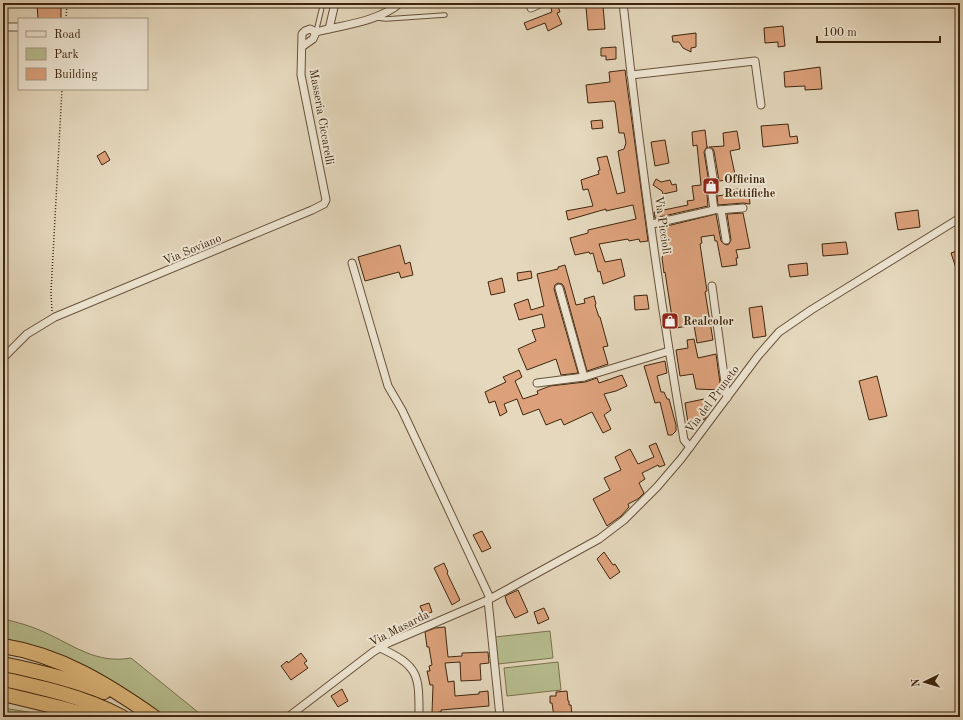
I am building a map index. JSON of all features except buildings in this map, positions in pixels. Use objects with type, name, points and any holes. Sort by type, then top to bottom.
[{"type":"highway","points":[[3,646],[36,654],[72,667],[118,692],[153,717]]},
{"type":"highway","points":[[3,664],[32,670],[92,688],[116,697],[153,717]]},
{"type":"highway","points":[[3,679],[58,692],[101,706],[122,717]]},
{"type":"highway","points":[[3,694],[94,717]]},
{"type":"highway","points":[[3,702],[57,707]]},
{"type":"street","points":[[329,28],[335,3]]},
{"type":"street","name":"Masseria Ciccarelli","points":[[324,191],[301,75],[303,46],[302,34],[310,29],[316,32],[374,18],[400,3]]},
{"type":"street","points":[[531,8],[542,3]]},
{"type":"street","name":"Via Piccioli","points":[[623,3],[631,75],[669,351],[684,440],[690,447]]},
{"type":"street","points":[[3,27],[18,27]]},
{"type":"street","points":[[303,46],[313,39],[316,32]]},
{"type":"street","points":[[631,75],[756,61],[761,105]]},
{"type":"street","points":[[709,152],[715,190],[712,195],[718,210],[726,240]]},
{"type":"street","name":"Via Soviano","points":[[3,358],[27,334],[55,317],[312,210],[324,204],[326,200],[324,191]]},
{"type":"street","points":[[652,224],[718,210],[743,208]]},
{"type":"street","name":"Via del Pruneto","points":[[489,599],[599,539],[624,520],[657,487],[690,447],[758,356],[779,332],[811,310],[960,218]]},
{"type":"street","points":[[352,263],[388,386],[402,410],[489,599],[500,717]]},
{"type":"street","points":[[712,286],[727,398]]},
{"type":"street","points":[[559,288],[584,377]]},
{"type":"street","points":[[537,382],[584,377],[669,351]]},
{"type":"street","name":"Via Masarda","points":[[288,717],[380,648],[408,634],[489,599]]},
{"type":"street","points":[[380,648],[405,662],[413,671],[418,685],[419,717]]},
{"type":"lane","points":[[316,32],[322,3]]},
{"type":"lane","points":[[374,18],[386,19],[445,15]]},
{"type":"path","points":[[66,18],[67,3]]},
{"type":"path","points":[[55,317],[51,308],[62,90]]},
{"type":"green space","points":[[3,619],[24,624],[96,656],[118,659],[131,658],[204,717],[162,717],[115,685],[16,642],[3,639]]},
{"type":"green space","points":[[550,631],[553,658],[498,664],[495,637]]},
{"type":"green space","points":[[558,662],[561,690],[507,696],[504,668]]},
{"type":"green space","points":[[3,708],[34,713],[48,717],[3,717]]},
{"type":"place","name":"Officina Rettifiche","points":[[711,186]]},
{"type":"place","name":"Realcolor","points":[[670,321]]}]
